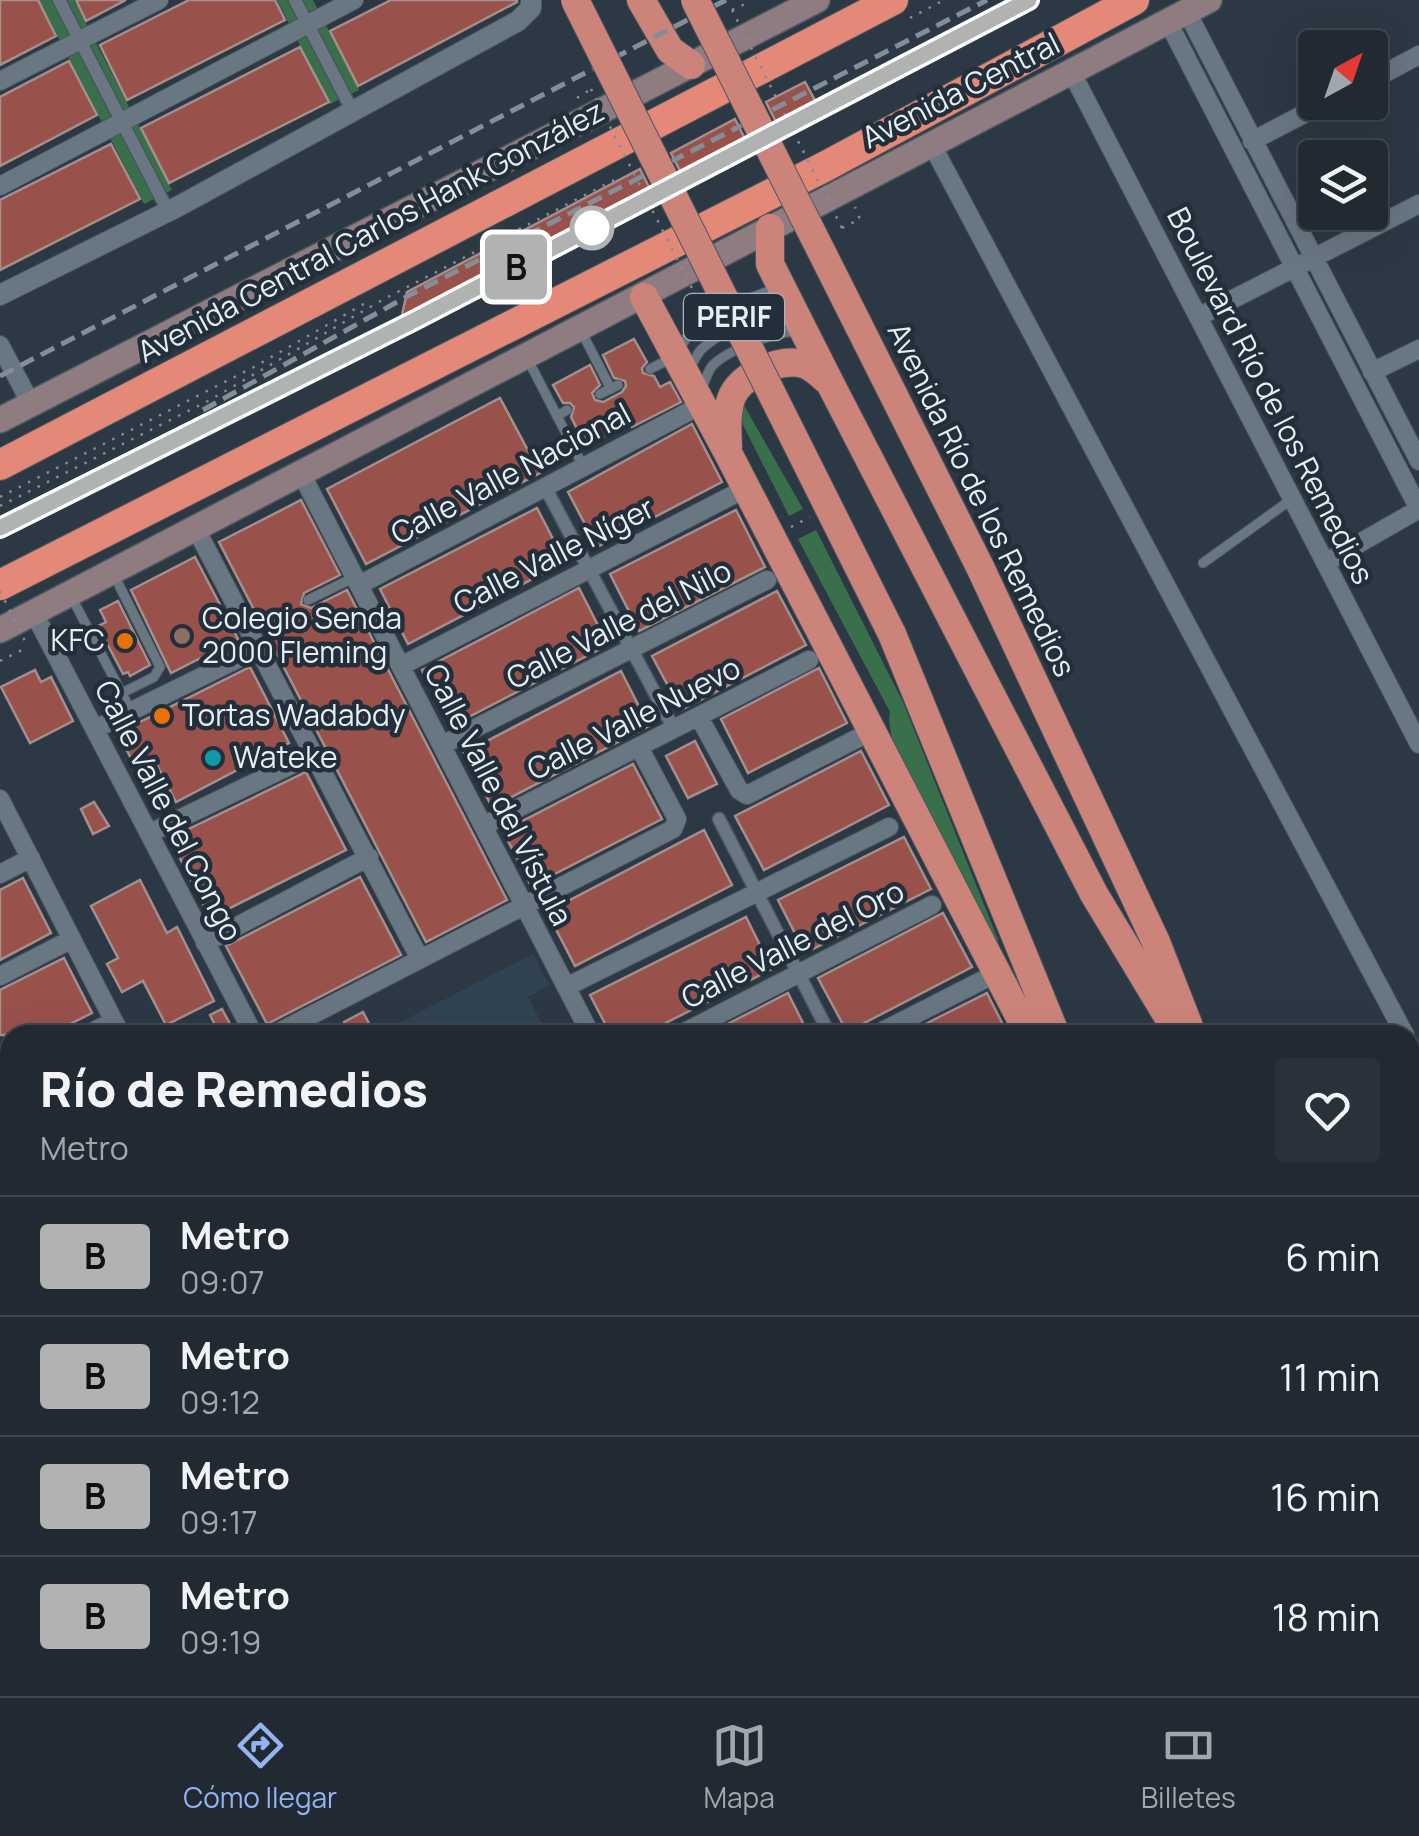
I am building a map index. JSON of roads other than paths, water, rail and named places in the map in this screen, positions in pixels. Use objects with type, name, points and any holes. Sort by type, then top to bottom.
[{"type":"highway","name":"PERIF","points":[[575,0],[892,634],[1052,1025]]},
{"type":"highway","points":[[641,0],[670,50],[691,66]]},
{"type":"highway","name":"Avenida Río de los Remedios","points":[[695,0],[980,567],[1156,942],[1189,1025]]},
{"type":"highway","name":"Avenida Central","points":[[0,588],[826,166],[1134,0]]},
{"type":"highway","name":"Avenida Central Carlos Hank González","points":[[0,465],[897,11]]},
{"type":"highway","points":[[770,228],[770,264],[830,383],[1094,894],[1172,1025]]},
{"type":"highway","points":[[644,297],[687,385],[728,453],[857,726],[1023,1025]]},
{"type":"highway","points":[[728,453],[726,424],[732,394],[757,372],[786,361],[807,364],[830,383]]},
{"type":"main road","name":"Avenida Central Carlos Hank González","points":[[0,420],[817,0]]},
{"type":"main road","name":"Avenida Central","points":[[770,228],[1188,11]]},
{"type":"main road","points":[[0,630],[770,228]]},
{"type":"street","points":[[59,0],[168,212]]},
{"type":"street","points":[[0,81],[159,0]]},
{"type":"street","points":[[295,0],[352,112]]},
{"type":"street","points":[[0,186],[354,0]]},
{"type":"street","points":[[0,295],[168,212],[352,112],[518,21],[531,4]]},
{"type":"street","points":[[1188,11],[1419,461]]},
{"type":"street","points":[[1188,11],[1294,270],[1419,509],[1325,563]]},
{"type":"street","points":[[1388,71],[1419,55]]},
{"type":"street","name":"Boulevard Río de los Remedios","points":[[1072,73],[1419,744]]},
{"type":"street","points":[[1252,141],[1298,117]]},
{"type":"street","points":[[932,145],[1400,1025]]},
{"type":"street","points":[[1198,317],[1419,204]]},
{"type":"street","points":[[0,345],[30,404]]},
{"type":"street","points":[[1372,372],[1419,349]]},
{"type":"street","name":"Calle Valle Nacional","points":[[357,581],[584,467],[687,385]]},
{"type":"street","name":"Calle Valle del Vístula","points":[[301,473],[586,1025]]},
{"type":"street","points":[[545,487],[674,729]]},
{"type":"street","name":"Calle Valle Níger","points":[[401,666],[732,494]]},
{"type":"street","points":[[195,527],[420,959]]},
{"type":"street","name":"Calle Valle del Nilo","points":[[442,745],[767,580]]},
{"type":"street","name":"Calle Valle del Congo","points":[[34,613],[249,1025]]},
{"type":"street","points":[[95,729],[258,650]]},
{"type":"street","name":"Calle Valle Nuevo","points":[[483,826],[809,660]]},
{"type":"street","points":[[698,716],[738,790],[745,794],[857,726]]},
{"type":"street","points":[[292,1025],[676,826],[677,819],[639,747]]},
{"type":"street","points":[[150,834],[314,754]]},
{"type":"street","points":[[0,798],[116,1025]]},
{"type":"street","points":[[719,818],[825,1025]]},
{"type":"street","points":[[566,987],[888,827]]},
{"type":"street","points":[[205,943],[369,857]]},
{"type":"street","points":[[0,874],[31,858]]},
{"type":"street","name":"Calle Valle del Oro","points":[[698,1025],[932,905]]},
{"type":"street","points":[[0,976],[72,939]]},
{"type":"street","points":[[895,1025],[983,980]]},
{"type":"lane","points":[[687,385],[690,333],[727,307],[766,292],[796,314]]},
{"type":"lane","points":[[687,385],[701,349],[737,327],[778,311],[796,314]]},
{"type":"lane","points":[[687,385],[748,345],[788,330],[796,314]]},
{"type":"lane","points":[[579,326],[614,387],[600,394]]},
{"type":"lane","points":[[526,356],[562,413],[584,467]]},
{"type":"lane","points":[[650,368],[687,385]]},
{"type":"lane","points":[[1203,563],[1292,499]]},
{"type":"lane","points":[[112,571],[160,667],[154,677],[122,693]]},
{"type":"lane","points":[[308,600],[357,581]]},
{"type":"lane","points":[[70,594],[132,712]]},
{"type":"railway","points":[[0,376],[726,0]]},
{"type":"railway","points":[[203,410],[406,297],[987,0]]},
{"type":"railway","points":[[0,529],[415,320],[1029,0]]},
{"type":"metro line","name":"B","points":[[0,528],[415,320],[1029,0]]},
{"type":"place","name":"Colegio Senda 2000 Fleming","points":[[182,636]]},
{"type":"place","name":"KFC","points":[[125,641]]},
{"type":"place","name":"Tortas Wadabdy","points":[[162,716]]},
{"type":"place","name":"Wateke","points":[[213,758]]}]
